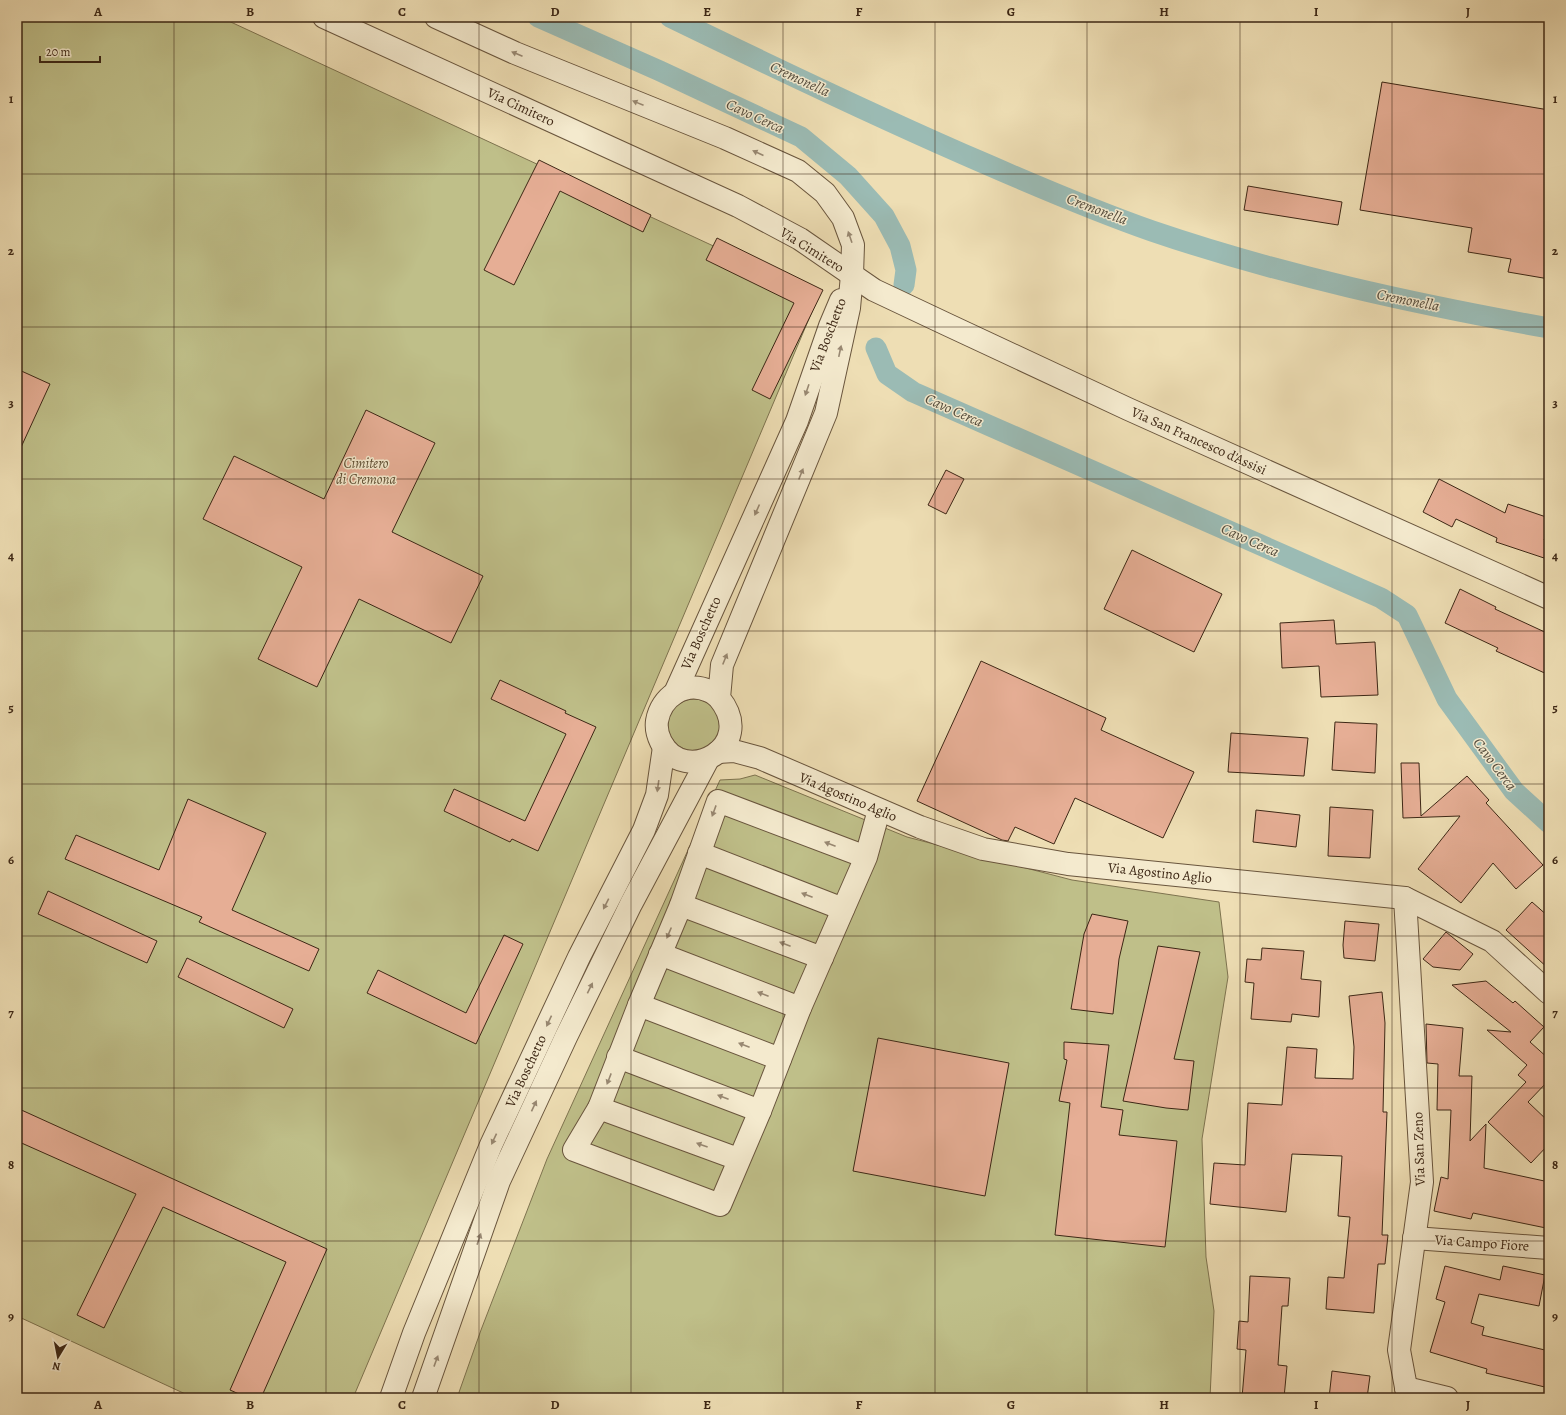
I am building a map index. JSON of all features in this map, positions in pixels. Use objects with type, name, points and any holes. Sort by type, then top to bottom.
[{"type":"street","name":"Via Cimitero","points":[[324,17],[738,206],[800,239],[852,276]]},
{"type":"street","name":"Via Cimitero","points":[[436,17],[516,53],[725,138],[798,171],[825,193],[843,218],[852,245],[852,276]]},
{"type":"street","name":"Via San Francesco d'Assisi","points":[[852,276],[874,290],[1121,406],[1549,598]]},
{"type":"street","name":"Via Boschetto","points":[[675,693],[797,421],[830,326],[852,276]]},
{"type":"street","name":"Via Boschetto","points":[[423,1398],[499,1181],[566,1037],[631,904],[713,755],[725,745],[729,736],[731,726],[724,707],[722,665],[826,413],[849,308],[852,276]]},
{"type":"street","name":"Via Boschetto","points":[[391,1398],[414,1333],[491,1145],[579,957],[644,830],[657,795],[664,747],[658,736],[656,724],[659,712],[665,701],[675,693],[686,688],[698,688],[709,691],[724,707]]},
{"type":"street","name":"Via Agostino Aglio","points":[[724,707],[738,735],[760,758]]},
{"type":"street","points":[[664,747],[673,755],[684,760],[696,762],[713,755]]},
{"type":"street","name":"Via Agostino Aglio","points":[[713,755],[734,751],[760,758],[920,827],[983,849],[1068,864],[1405,898],[1492,941],[1549,993]]},
{"type":"street","points":[[866,857],[718,801],[698,853],[681,905],[598,1108],[574,1150],[720,1205],[738,1159],[760,1111],[800,1008],[866,857],[879,810]]},
{"type":"street","points":[[698,853],[843,909]]},
{"type":"street","name":"Via San Zeno","points":[[1405,898],[1422,1182],[1399,1350],[1407,1393]]},
{"type":"street","points":[[681,905],[822,958]]},
{"type":"street","points":[[660,954],[800,1008]]},
{"type":"street","points":[[639,1005],[780,1059]]},
{"type":"street","points":[[618,1057],[760,1111]]},
{"type":"street","points":[[598,1108],[738,1159]]},
{"type":"street","name":"Via Campo Fiore","points":[[1414,1238],[1549,1248]]},
{"type":"street","points":[[1407,1393],[1447,1398]]},
{"type":"green space","name":"Cimitero di Cremona","points":[[17,17],[220,17],[819,295],[353,1398],[194,1398],[17,1316]]},
{"type":"green space","points":[[694,699],[704,701],[712,707],[718,715],[720,725],[718,735],[712,743],[704,749],[694,751],[684,749],[676,743],[670,735],[668,725],[670,715],[676,707],[684,701]]},
{"type":"green space","points":[[755,775],[907,837],[1072,880],[1219,902],[1228,977],[1202,1139],[1206,1257],[1214,1311],[1210,1398],[457,1398],[481,1330],[547,1159],[720,780],[740,779]]},
{"type":"building","points":[[1382,82],[1549,110],[1549,279],[1508,272],[1511,259],[1468,252],[1472,228],[1360,210]]},
{"type":"building","points":[[539,160],[651,215],[643,232],[560,191],[514,285],[484,270]]},
{"type":"building","points":[[1248,186],[1342,202],[1338,225],[1244,210]]},
{"type":"building","points":[[717,238],[823,290],[770,399],[752,390],[794,303],[706,260]]},
{"type":"building","points":[[17,369],[50,384],[17,456]]},
{"type":"building","points":[[366,410],[435,443],[392,532],[483,576],[451,643],[359,599],[317,687],[258,659],[302,567],[203,519],[234,456],[324,499]]},
{"type":"building","points":[[946,470],[964,479],[946,514],[928,505]]},
{"type":"building","points":[[1439,479],[1505,513],[1508,504],[1549,518],[1549,525],[1544,540],[1549,542],[1544,558],[1496,542],[1497,538],[1456,519],[1452,527],[1423,512]]},
{"type":"building","points":[[1132,550],[1222,594],[1194,652],[1104,609]]},
{"type":"building","points":[[1460,589],[1496,607],[1495,609],[1549,634],[1549,675],[1496,651],[1498,648],[1445,623]]},
{"type":"building","points":[[1334,620],[1336,644],[1375,642],[1378,695],[1321,697],[1319,666],[1282,668],[1280,623]]},
{"type":"building","points":[[981,661],[1106,718],[1101,730],[1194,772],[1163,838],[1075,798],[1054,844],[1015,827],[1008,841],[1002,840],[917,801]]},
{"type":"building","points":[[500,680],[596,727],[538,851],[512,839],[510,842],[444,811],[454,789],[525,821],[566,734],[491,699]]},
{"type":"building","points":[[1335,722],[1377,724],[1375,773],[1332,770]]},
{"type":"building","points":[[1231,733],[1308,738],[1304,776],[1228,772]]},
{"type":"building","points":[[1401,763],[1419,763],[1421,816],[1467,776],[1489,800],[1486,803],[1543,865],[1516,889],[1493,863],[1461,903],[1418,869],[1460,816],[1403,818]]},
{"type":"building","points":[[188,799],[266,833],[232,910],[319,949],[309,971],[199,922],[202,917],[65,859],[76,835],[159,870]]},
{"type":"building","points":[[1330,807],[1373,810],[1370,858],[1328,856]]},
{"type":"building","points":[[1256,810],[1300,815],[1296,847],[1253,842]]},
{"type":"building","points":[[48,891],[157,941],[147,963],[38,914]]},
{"type":"building","points":[[1532,902],[1549,917],[1549,969],[1506,930]]},
{"type":"building","points":[[1092,914],[1128,921],[1119,959],[1113,1014],[1071,1009],[1084,934]]},
{"type":"building","points":[[1345,921],[1379,924],[1375,961],[1344,958],[1343,945]]},
{"type":"building","points":[[1446,932],[1473,954],[1460,970],[1433,967],[1423,959]]},
{"type":"building","points":[[504,935],[523,944],[476,1044],[367,993],[378,970],[466,1013]]},
{"type":"building","points":[[1158,946],[1200,952],[1174,1059],[1194,1061],[1188,1110],[1123,1101]]},
{"type":"building","points":[[1262,948],[1304,951],[1301,979],[1321,981],[1319,1017],[1292,1014],[1291,1022],[1251,1019],[1254,983],[1245,982],[1247,959],[1261,960]]},
{"type":"building","points":[[187,958],[293,1009],[284,1028],[178,977]]},
{"type":"building","points":[[1486,981],[1513,1003],[1515,1001],[1544,1027],[1530,1042],[1549,1059],[1549,1080],[1528,1102],[1549,1122],[1549,1144],[1531,1163],[1488,1122],[1526,1082],[1518,1075],[1527,1065],[1487,1030],[1511,1032],[1452,985]]},
{"type":"building","points":[[1382,992],[1385,1023],[1383,1112],[1387,1112],[1382,1235],[1388,1235],[1385,1264],[1378,1264],[1374,1313],[1326,1309],[1328,1277],[1344,1278],[1350,1217],[1338,1216],[1342,1156],[1292,1154],[1286,1212],[1210,1204],[1214,1163],[1245,1165],[1248,1103],[1282,1105],[1287,1047],[1317,1049],[1315,1078],[1353,1079],[1354,1047],[1349,996]]},
{"type":"building","points":[[1426,1024],[1463,1028],[1459,1076],[1472,1076],[1470,1141],[1486,1124],[1484,1168],[1549,1182],[1549,1213],[1546,1228],[1473,1213],[1471,1219],[1434,1211],[1441,1177],[1448,1179],[1451,1110],[1437,1110],[1438,1064],[1427,1063]]},
{"type":"building","points":[[878,1038],[1009,1063],[985,1196],[853,1171]]},
{"type":"building","points":[[1064,1042],[1109,1045],[1101,1107],[1123,1110],[1119,1135],[1177,1141],[1165,1247],[1055,1235],[1070,1103],[1059,1101],[1067,1060],[1064,1059]]},
{"type":"building","points":[[17,1108],[327,1249],[261,1398],[248,1398],[230,1390],[286,1262],[163,1207],[104,1328],[77,1315],[136,1194],[17,1141]]},
{"type":"building","points":[[1445,1266],[1500,1280],[1503,1266],[1545,1275],[1539,1306],[1479,1294],[1471,1323],[1484,1327],[1482,1335],[1549,1351],[1549,1388],[1486,1373],[1487,1369],[1430,1352],[1445,1302],[1436,1299]]},
{"type":"building","points":[[1250,1276],[1290,1278],[1288,1306],[1282,1306],[1278,1365],[1287,1366],[1284,1398],[1242,1398],[1246,1350],[1237,1349],[1239,1321],[1248,1322]]},
{"type":"building","points":[[1332,1371],[1370,1376],[1367,1398],[1329,1398]]},
{"type":"waterway","name":"Cavo Cerca","points":[[538,17],[660,71],[801,137],[848,176],[884,216],[900,246],[906,270],[904,285]]},
{"type":"waterway","name":"Cremonella","points":[[670,17],[946,147],[1068,199],[1152,231],[1201,247],[1299,275],[1449,309],[1549,328]]},
{"type":"waterway","name":"Cavo Cerca","points":[[876,348],[887,374],[913,392],[1381,598],[1407,615],[1447,699],[1514,791],[1549,823]]}]
